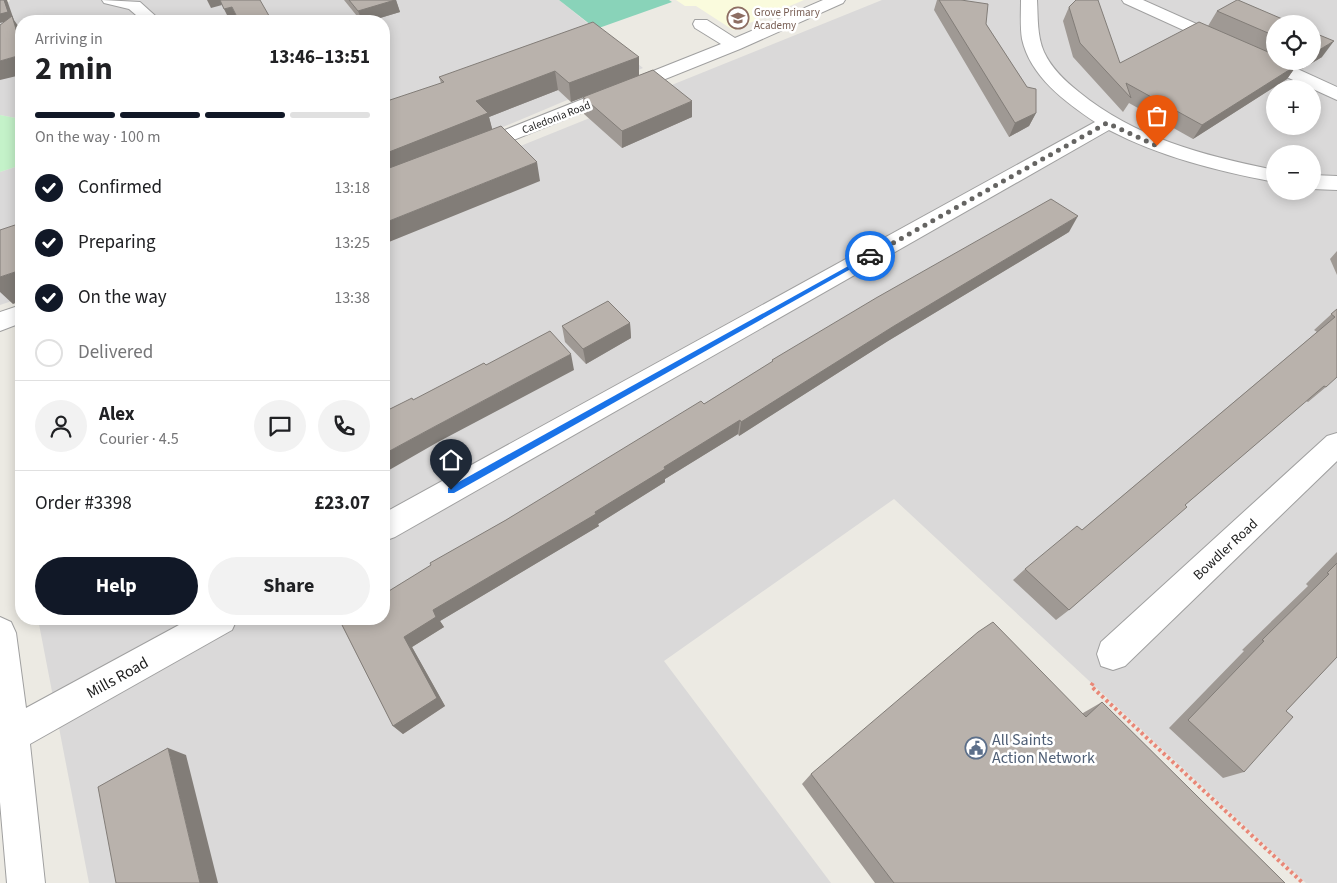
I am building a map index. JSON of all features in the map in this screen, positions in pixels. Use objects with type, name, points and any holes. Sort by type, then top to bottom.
[{"type":"street","points":[[110,0],[134,5],[146,15]]},
{"type":"street","points":[[791,0],[811,11]]},
{"type":"street","name":"Caledonia Road","points":[[455,156],[734,45],[837,0]]},
{"type":"street","points":[[1030,0],[1032,44],[1040,63],[1054,80],[1083,108],[1107,123],[1157,146],[1266,174]]},
{"type":"street","points":[[1130,0],[1337,94]]},
{"type":"street","points":[[701,24],[734,45]]},
{"type":"street","points":[[390,525],[1107,123]]},
{"type":"street","points":[[1321,182],[1337,183]]},
{"type":"street","points":[[0,322],[15,316]]},
{"type":"street","name":"Bowdler Road","points":[[1113,654],[1337,444]]},
{"type":"street","name":"Mills Road","points":[[12,735],[210,625]]},
{"type":"street","points":[[0,633],[26,883]]},
{"type":"path","points":[[1091,686],[1303,883]]},
{"type":"shaded area","points":[[10,0],[559,0],[643,68],[496,130],[390,167],[390,15],[15,15],[15,118],[0,115],[0,4]]},
{"type":"shaded area","name":"Grove Primary Academy","points":[[676,0],[804,0],[733,30],[696,6],[685,6]]},
{"type":"shaded area","points":[[882,0],[1337,0],[1337,883],[1306,883],[894,499],[664,661],[831,883],[89,883],[39,625],[390,625],[390,199]]},
{"type":"shaded area","points":[[15,167],[15,300],[0,305],[0,172]]},
{"type":"green space","points":[[559,0],[669,0],[672,2],[596,29]]},
{"type":"green space","points":[[0,115],[15,118],[15,167],[0,172]]},
{"type":"building","points":[[0,0],[4,0],[8,12],[0,14]]},
{"type":"building","points":[[220,0],[260,0],[269,15],[236,15],[232,7],[224,9]]},
{"type":"building","points":[[349,0],[395,0],[358,11]]},
{"type":"building","points":[[939,0],[961,0],[988,4],[986,24],[1027,87],[1036,89],[1036,113],[1015,123]]},
{"type":"building","points":[[1076,0],[1098,0],[1120,63],[1199,22],[1266,51],[1266,70],[1289,70],[1273,80],[1266,80],[1266,85],[1202,125],[1126,83],[1131,98],[1080,43],[1069,7]]},
{"type":"building","points":[[1238,0],[1273,15],[1266,15],[1266,32],[1217,11]]},
{"type":"building","points":[[12,16],[15,26],[15,57],[0,61],[0,25]]},
{"type":"building","points":[[593,22],[639,57],[569,83],[555,71],[476,101],[488,113],[390,152],[390,100],[444,82],[439,77]]},
{"type":"building","points":[[1321,36],[1334,41],[1321,49]]},
{"type":"building","points":[[653,70],[692,101],[622,131],[583,97]]},
{"type":"building","points":[[501,126],[537,162],[390,221],[390,168]]},
{"type":"building","points":[[1051,199],[1078,216],[894,326],[741,422],[740,420],[595,512],[596,514],[433,610],[436,617],[404,637],[437,698],[393,726],[342,625],[390,625],[390,590],[431,565],[430,563],[506,520],[701,401],[704,404],[772,360],[876,298]]},
{"type":"building","points":[[15,225],[15,272],[0,277],[0,230]]},
{"type":"building","points":[[608,301],[630,323],[583,349],[562,326]]},
{"type":"building","points":[[1337,309],[1337,377],[1185,505],[1187,507],[1069,610],[1025,569],[1077,526],[1082,530],[1335,317],[1331,314]]},
{"type":"building","points":[[550,331],[571,354],[390,451],[390,409],[412,398],[413,400],[484,363],[486,365]]},
{"type":"building","points":[[1337,563],[1337,657],[1286,711],[1293,717],[1244,772],[1188,720],[1264,641],[1262,640],[1329,574],[1327,573]]},
{"type":"building","name":"All Saints Action Network","points":[[993,622],[1086,717],[1102,702],[1285,883],[894,883],[811,774],[978,632]]},
{"type":"building","points":[[168,748],[200,883],[116,883],[98,787]]},
{"type":"way so far","points":[[870,256],[1107,123],[1157,146]]},
{"type":"place","name":"Grove Primary Academy","points":[[738,18]]},
{"type":"place","name":"All Saints Action Network","points":[[976,748]]},
{"type":"route","points":[[451,490],[870,256]]}]
